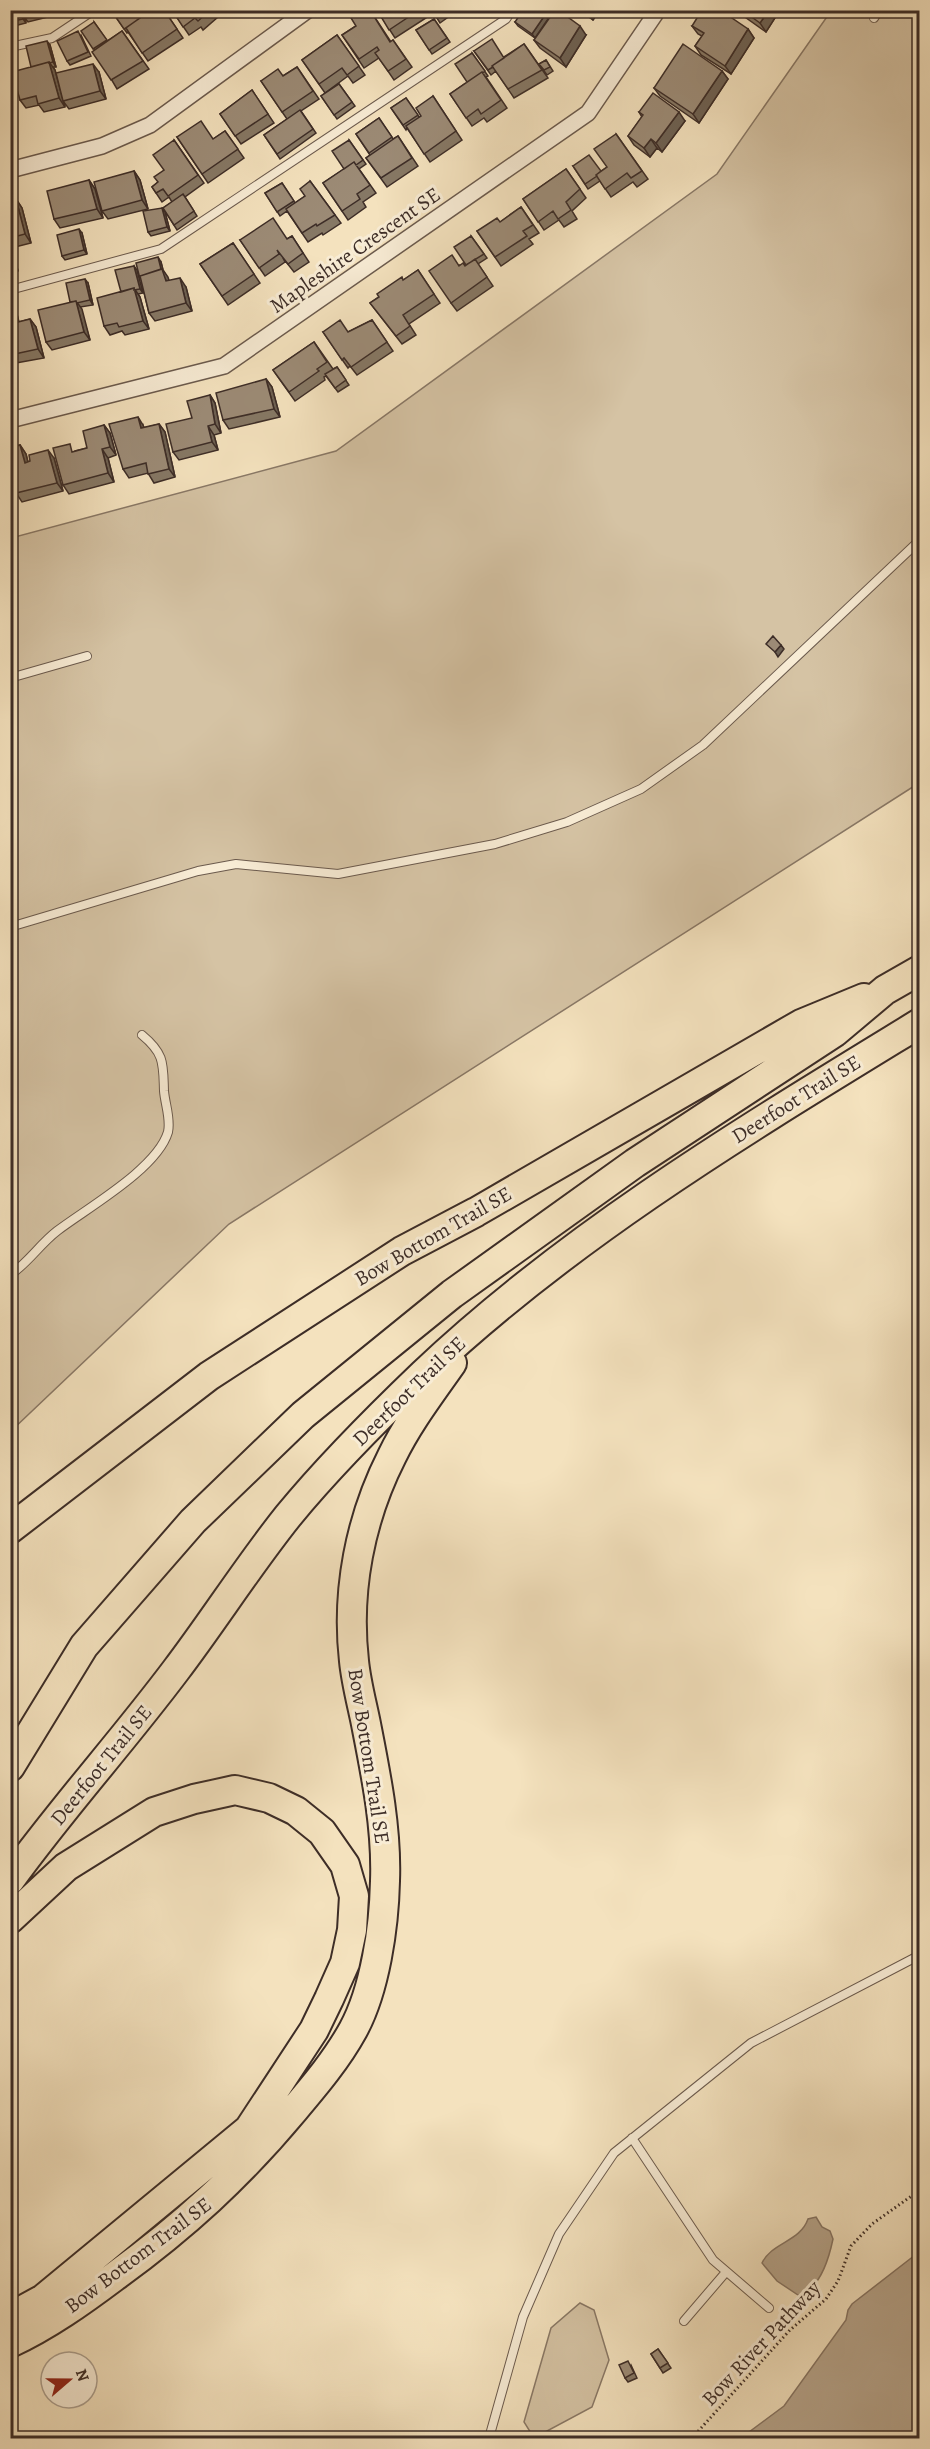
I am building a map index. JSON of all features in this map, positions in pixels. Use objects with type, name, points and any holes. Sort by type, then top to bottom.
[{"type":"highway","name":"Deerfoot Trail SE","points":[[10,1767],[84,1646],[193,1521],[303,1415],[452,1294],[635,1163],[835,1032],[885,990],[920,970]]},
{"type":"highway","name":"Bow Bottom Trail SE","points":[[10,1529],[209,1376],[402,1251],[476,1212],[808,1020],[885,990]]},
{"type":"highway","name":"Deerfoot Trail SE","points":[[10,1880],[175,1671],[287,1517],[381,1414],[543,1270],[735,1136],[920,1023]]},
{"type":"highway","name":"Bow Bottom Trail SE","points":[[10,2343],[86,2298],[152,2250],[213,2199],[278,2130],[327,2070],[355,2027],[373,1972],[381,1932],[385,1881],[381,1812],[354,1662],[351,1605],[357,1549],[391,1458],[411,1422],[476,1328]]},
{"type":"highway","points":[[10,1919],[66,1868],[154,1812],[194,1798],[235,1790],[269,1798],[296,1811],[322,1832],[345,1865],[354,1896],[352,1930],[345,1963],[329,1999],[314,2030],[249,2129],[43,2299],[10,2317]]},
{"type":"street","points":[[10,171],[102,146],[150,125],[308,10]]},
{"type":"street","name":"Mapleshire Crescent SE","points":[[10,420],[224,366],[588,113],[658,10]]},
{"type":"lane","points":[[10,47],[52,38],[94,10]]},
{"type":"lane","points":[[10,290],[162,249],[506,19],[512,10]]},
{"type":"lane","points":[[874,18],[879,10]]},
{"type":"lane","points":[[10,927],[236,864],[338,874],[495,844],[567,822],[641,789],[703,745],[920,540]]},
{"type":"lane","points":[[10,678],[87,656]]},
{"type":"lane","points":[[10,1275],[55,1232],[135,1173],[163,1142],[169,1121],[164,1093],[164,1066],[162,1058],[142,1035]]},
{"type":"lane","points":[[489,2439],[523,2317],[559,2234],[614,2153],[751,2043],[920,1955]]},
{"type":"lane","points":[[632,2138],[713,2260],[769,2308]]},
{"type":"lane","points":[[684,2321],[726,2272]]},
{"type":"path","name":"Bow River Pathway","points":[[692,2439],[790,2330],[826,2299],[838,2281],[851,2246],[872,2224],[920,2190]]},
{"type":"shaded area","points":[[831,11],[919,11],[919,783],[229,1224],[11,1431],[11,538],[336,451],[717,174]]},
{"type":"shaded area","points":[[816,2217],[822,2227],[830,2231],[833,2239],[826,2264],[818,2280],[806,2292],[798,2295],[777,2281],[762,2263],[772,2250],[799,2233],[808,2219]]},
{"type":"shaded area","points":[[919,2252],[919,2438],[741,2438],[784,2406],[846,2320],[852,2304]]},
{"type":"shaded area","points":[[580,2303],[594,2310],[609,2360],[592,2407],[534,2438],[524,2422],[551,2328]]},
{"type":"building","points":[[10,10],[21,10],[23,19],[10,22]]},
{"type":"building","points":[[23,10],[52,10],[53,11],[25,18]]},
{"type":"building","points":[[111,10],[135,10],[140,18],[124,29]]},
{"type":"building","points":[[151,10],[164,10],[177,29],[142,53],[126,28]]},
{"type":"building","points":[[172,10],[210,10],[198,21],[195,18],[183,27]]},
{"type":"building","points":[[363,10],[370,10],[390,42],[393,40],[406,59],[388,71],[375,53],[379,50],[377,47],[359,59],[342,35],[356,26],[351,18]]},
{"type":"building","points":[[377,10],[419,10],[389,30]]},
{"type":"building","points":[[523,10],[539,10],[545,15],[532,34],[515,22]]},
{"type":"building","points":[[555,10],[580,26],[560,58],[534,40]]},
{"type":"building","points":[[702,10],[720,10],[748,29],[725,66],[695,46],[704,33],[692,26]]},
{"type":"building","points":[[742,10],[769,10],[760,23]]},
{"type":"building","points":[[434,19],[447,38],[429,50],[416,30]]},
{"type":"building","points":[[94,22],[107,40],[93,49],[81,31]]},
{"type":"building","points":[[78,31],[88,52],[67,61],[57,41]]},
{"type":"building","points":[[122,31],[143,61],[111,80],[92,52]]},
{"type":"building","points":[[337,35],[359,66],[347,75],[342,68],[319,84],[302,60]]},
{"type":"building","points":[[492,39],[504,58],[488,70],[474,51]]},
{"type":"building","points":[[47,41],[53,62],[31,67],[26,46]]},
{"type":"building","points":[[524,44],[542,70],[508,89],[492,66]]},
{"type":"building","points":[[683,44],[722,71],[693,114],[654,88]]},
{"type":"building","points":[[472,53],[485,71],[467,82],[455,64]]},
{"type":"building","points":[[546,60],[550,67],[544,70],[539,64]]},
{"type":"building","points":[[49,62],[59,98],[38,104],[36,96],[20,100],[12,72]]},
{"type":"building","points":[[93,64],[100,91],[63,101],[56,73]]},
{"type":"building","points":[[297,67],[313,91],[282,112],[261,81],[278,69],[283,76]]},
{"type":"building","points":[[482,72],[501,100],[481,114],[478,109],[466,118],[450,94]]},
{"type":"building","points":[[339,84],[352,102],[334,115],[321,96]]},
{"type":"building","points":[[252,90],[268,114],[235,136],[220,114]]},
{"type":"building","points":[[653,93],[679,112],[656,143],[651,139],[644,148],[628,136],[643,115],[639,112]]},
{"type":"building","points":[[433,96],[456,131],[424,154],[406,126],[421,116],[416,108]]},
{"type":"building","points":[[406,98],[418,115],[403,125],[391,108]]},
{"type":"building","points":[[300,110],[313,129],[277,154],[264,135]]},
{"type":"building","points":[[379,118],[392,137],[369,153],[356,134]]},
{"type":"building","points":[[201,121],[213,139],[225,131],[238,149],[202,174],[177,137]]},
{"type":"building","points":[[616,134],[642,171],[631,178],[627,173],[605,189],[596,175],[607,167],[594,149]]},
{"type":"building","points":[[398,136],[412,158],[381,178],[366,158]]},
{"type":"building","points":[[174,140],[198,175],[168,196],[163,189],[156,193],[152,187],[158,182],[154,177],[164,170],[153,155]]},
{"type":"building","points":[[349,140],[363,160],[356,165],[354,162],[344,169],[332,151]]},
{"type":"building","points":[[589,155],[601,171],[585,184],[573,166]]},
{"type":"building","points":[[354,162],[370,185],[357,194],[360,199],[342,211],[323,183]]},
{"type":"building","points":[[566,169],[580,189],[566,202],[571,210],[558,219],[553,211],[538,222],[523,199]]},
{"type":"building","points":[[134,171],[142,200],[102,211],[94,182]]},
{"type":"building","points":[[89,180],[97,209],[54,219],[47,191]]},
{"type":"building","points":[[310,181],[335,215],[302,233],[286,209],[305,196],[300,189]]},
{"type":"building","points":[[282,183],[294,201],[277,212],[265,193]]},
{"type":"building","points":[[183,194],[194,211],[174,225],[163,208]]},
{"type":"building","points":[[16,199],[25,234],[10,238],[10,201]]},
{"type":"building","points":[[521,207],[533,225],[523,231],[527,236],[495,257],[477,231],[497,218],[500,222]]},
{"type":"building","points":[[162,208],[167,227],[148,232],[143,211]]},
{"type":"building","points":[[273,218],[287,239],[292,236],[303,253],[288,264],[277,250],[279,254],[259,268],[240,240]]},
{"type":"building","points":[[79,229],[84,250],[62,256],[57,235]]},
{"type":"building","points":[[471,236],[484,254],[466,265],[454,247]]},
{"type":"building","points":[[233,243],[254,274],[222,296],[200,264]]},
{"type":"building","points":[[10,249],[15,267],[10,268]]},
{"type":"building","points":[[452,255],[459,266],[463,263],[465,266],[475,259],[487,277],[451,303],[429,271]]},
{"type":"building","points":[[158,257],[161,269],[140,276],[140,279],[136,263]]},
{"type":"building","points":[[134,266],[140,289],[134,290],[134,288],[121,292],[115,270]]},
{"type":"building","points":[[162,269],[166,281],[180,278],[186,303],[149,313],[140,276]]},
{"type":"building","points":[[418,270],[434,294],[403,315],[410,326],[396,336],[370,303],[379,297],[377,294],[402,277],[403,280]]},
{"type":"building","points":[[85,279],[90,300],[70,302],[66,283]]},
{"type":"building","points":[[134,288],[143,321],[119,327],[117,323],[104,326],[97,298]]},
{"type":"building","points":[[10,297],[16,319],[10,320]]},
{"type":"building","points":[[76,301],[84,332],[46,342],[38,310]]},
{"type":"building","points":[[30,319],[38,349],[10,355],[10,324]]},
{"type":"building","points":[[340,320],[348,332],[372,320],[387,342],[351,367],[344,358],[342,360],[323,332]]},
{"type":"building","points":[[314,342],[327,362],[317,369],[319,371],[289,392],[273,370]]},
{"type":"building","points":[[337,367],[346,380],[335,388],[325,374]]},
{"type":"building","points":[[266,379],[274,409],[223,420],[216,393]]},
{"type":"building","points":[[210,395],[215,424],[208,426],[212,442],[173,452],[166,424],[192,418],[187,401]]},
{"type":"building","points":[[138,417],[141,428],[159,424],[169,469],[148,474],[146,463],[123,469],[109,424]]},
{"type":"building","points":[[104,425],[110,447],[102,449],[108,473],[63,485],[53,448],[70,444],[72,452],[87,448],[83,431]]},
{"type":"building","points":[[20,445],[25,463],[30,461],[29,455],[48,450],[57,483],[16,493],[10,471],[10,448]]},
{"type":"building","points":[[773,636],[781,645],[775,652],[766,644]]},
{"type":"building","points":[[658,2349],[668,2363],[660,2368],[651,2354]]},
{"type":"building","points":[[628,2361],[634,2373],[625,2378],[619,2365]]}]
